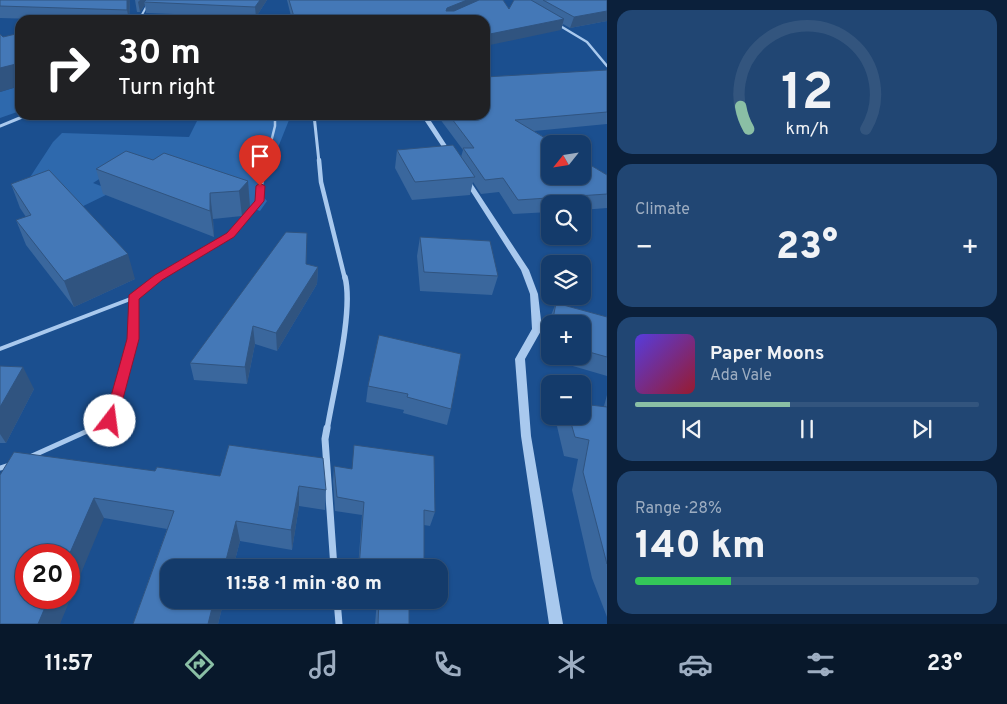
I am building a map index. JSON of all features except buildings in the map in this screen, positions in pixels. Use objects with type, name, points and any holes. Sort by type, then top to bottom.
[{"type":"street","points":[[551,21],[587,42],[607,66]]},
{"type":"street","points":[[0,126],[15,120]]},
{"type":"street","points":[[315,120],[321,182],[348,289],[341,350],[325,439],[333,559]]},
{"type":"street","points":[[427,120],[525,270],[534,294],[538,329],[520,359],[526,436],[556,624]]},
{"type":"street","points":[[337,609],[338,624]]},
{"type":"lane","points":[[142,15],[150,0]]},
{"type":"lane","points":[[0,349],[133,298],[158,278],[230,235],[259,201],[260,186],[275,120]]},
{"type":"lane","points":[[24,460],[110,421],[133,339],[133,298]]},
{"type":"lane","points":[[0,468],[15,464]]},
{"type":"shaded area","points":[[15,88],[15,113],[0,118],[0,92]]},
{"type":"shaded area","points":[[198,120],[289,120],[267,175],[259,176],[259,192],[267,201],[260,211],[170,179],[115,169],[93,183],[114,191],[71,212],[21,191],[53,142],[62,133],[189,137]]},
{"type":"route","points":[[110,421],[133,339],[133,298],[158,278],[230,235],[259,201],[260,186]]}]
